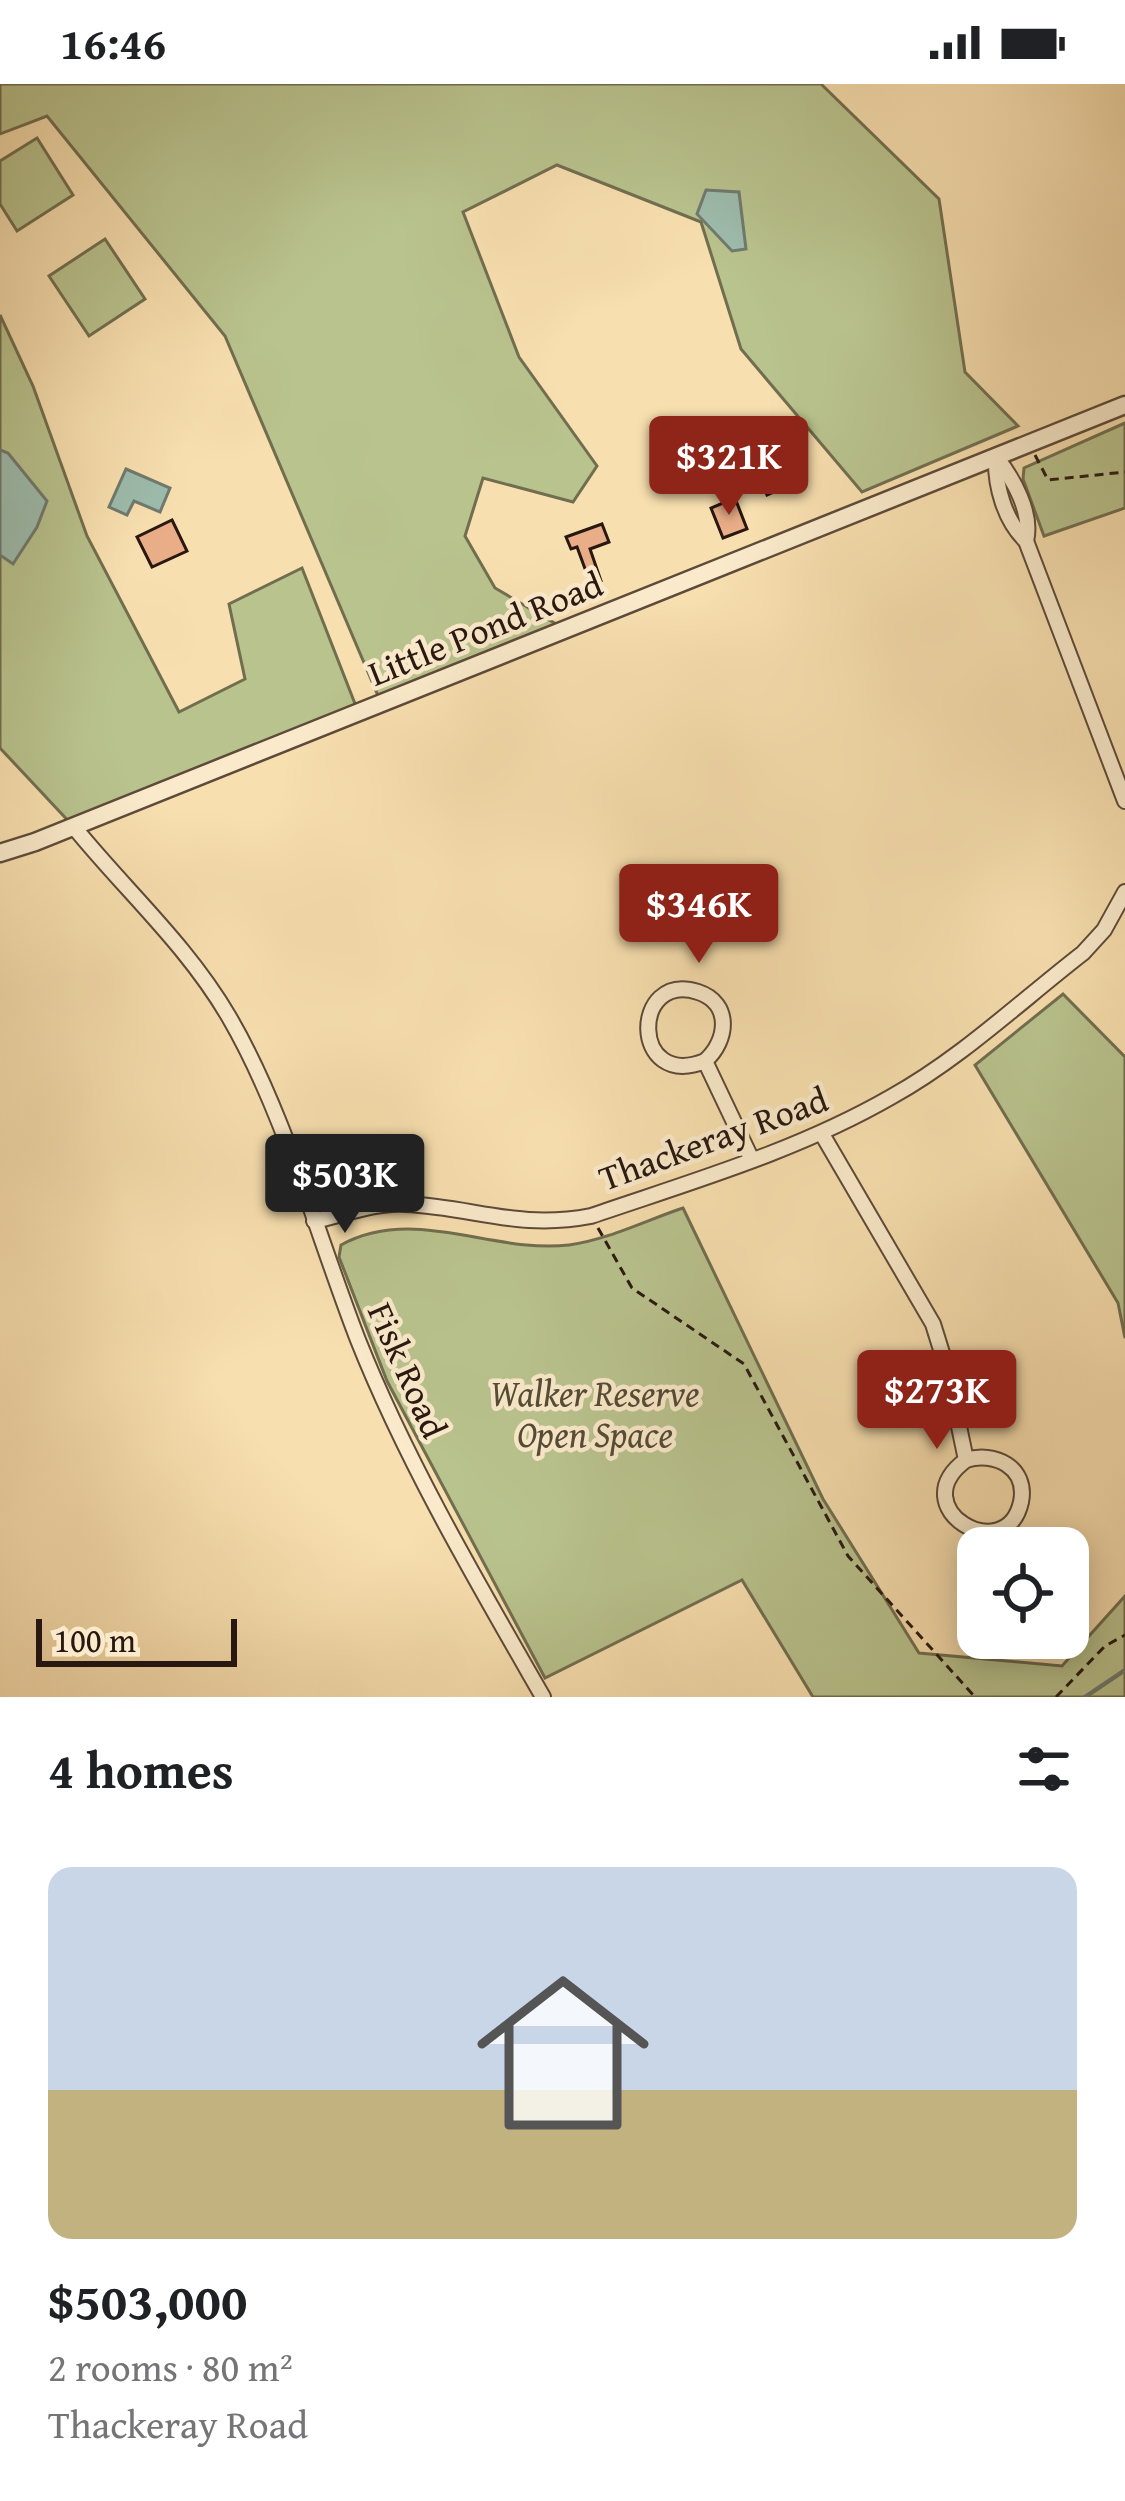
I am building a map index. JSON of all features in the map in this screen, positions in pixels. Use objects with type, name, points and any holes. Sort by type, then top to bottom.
[{"type":"street","name":"Little Pond Road","points":[[0,853],[1125,405]]},
{"type":"street","points":[[996,457],[1012,476],[1030,527],[1026,541],[1125,801]]},
{"type":"street","name":"Fisk Road","points":[[74,826],[180,944],[232,1022],[260,1078],[360,1344],[398,1430],[543,1697]]},
{"type":"street","name":"Thackeray Road","points":[[314,1221],[403,1204],[544,1223],[591,1216],[822,1134],[896,1095],[1083,953],[1104,930],[1125,892]]},
{"type":"street","points":[[695,990],[716,1004],[722,1016],[722,1041],[705,1060],[681,1066],[651,1046],[647,1021],[659,999],[670,992],[695,990]]},
{"type":"street","points":[[705,1060],[752,1160]]},
{"type":"street","points":[[822,1134],[933,1324],[966,1460]]},
{"type":"street","points":[[992,1456],[1020,1481],[1020,1508],[1003,1527],[980,1532],[950,1513],[946,1489],[956,1468],[966,1460],[992,1456]]},
{"type":"path","points":[[1030,443],[1048,480],[1125,472]]},
{"type":"path","points":[[591,1216],[632,1288],[744,1364],[848,1556],[975,1697]]},
{"type":"path","points":[[1055,1697],[1105,1646],[1125,1635]]},
{"type":"green space","points":[[0,84],[821,84],[939,199],[965,372],[1018,426],[862,492],[741,349],[701,222],[557,165],[463,212],[519,357],[597,466],[573,502],[483,478],[465,536],[495,588],[568,631],[382,705],[225,336],[47,116],[0,134]]},
{"type":"green space","points":[[37,138],[73,195],[17,231],[0,204],[0,161]]},
{"type":"green space","points":[[105,239],[145,299],[89,336],[49,276]]},
{"type":"green space","points":[[0,315],[33,386],[87,536],[179,712],[245,679],[229,604],[302,568],[359,714],[74,827],[0,748]]},
{"type":"green space","points":[[1125,423],[1125,508],[1044,536],[1023,479],[1024,468]]},
{"type":"green space","points":[[1063,994],[1125,1057],[1125,1338],[1118,1303],[975,1065]]},
{"type":"green space","name":"Walker Reserve Open Space","points":[[683,1208],[823,1499],[919,1653],[1062,1666],[1068,1659],[1089,1659],[1089,1636],[1125,1596],[1125,1697],[813,1697],[742,1580],[545,1678],[387,1381],[339,1257],[341,1245],[397,1229],[540,1246],[569,1245]]},
{"type":"shaded area","points":[[706,190],[739,192],[746,249],[732,251],[697,214]]},
{"type":"shaded area","points":[[0,450],[8,453],[47,501],[13,564],[0,555]]},
{"type":"shaded area","points":[[126,469],[170,488],[160,512],[134,501],[127,515],[109,507]]},
{"type":"building","points":[[790,425],[800,447],[790,451],[803,479],[767,495],[751,457],[777,446],[771,434]]},
{"type":"building","points":[[735,498],[747,529],[723,538],[711,508]]},
{"type":"building","points":[[172,520],[187,551],[152,567],[137,537]]},
{"type":"building","points":[[602,524],[609,542],[590,549],[601,581],[591,585],[577,547],[571,549],[566,537]]},
{"type":"waterway","points":[[1085,1697],[1125,1670]]}]
